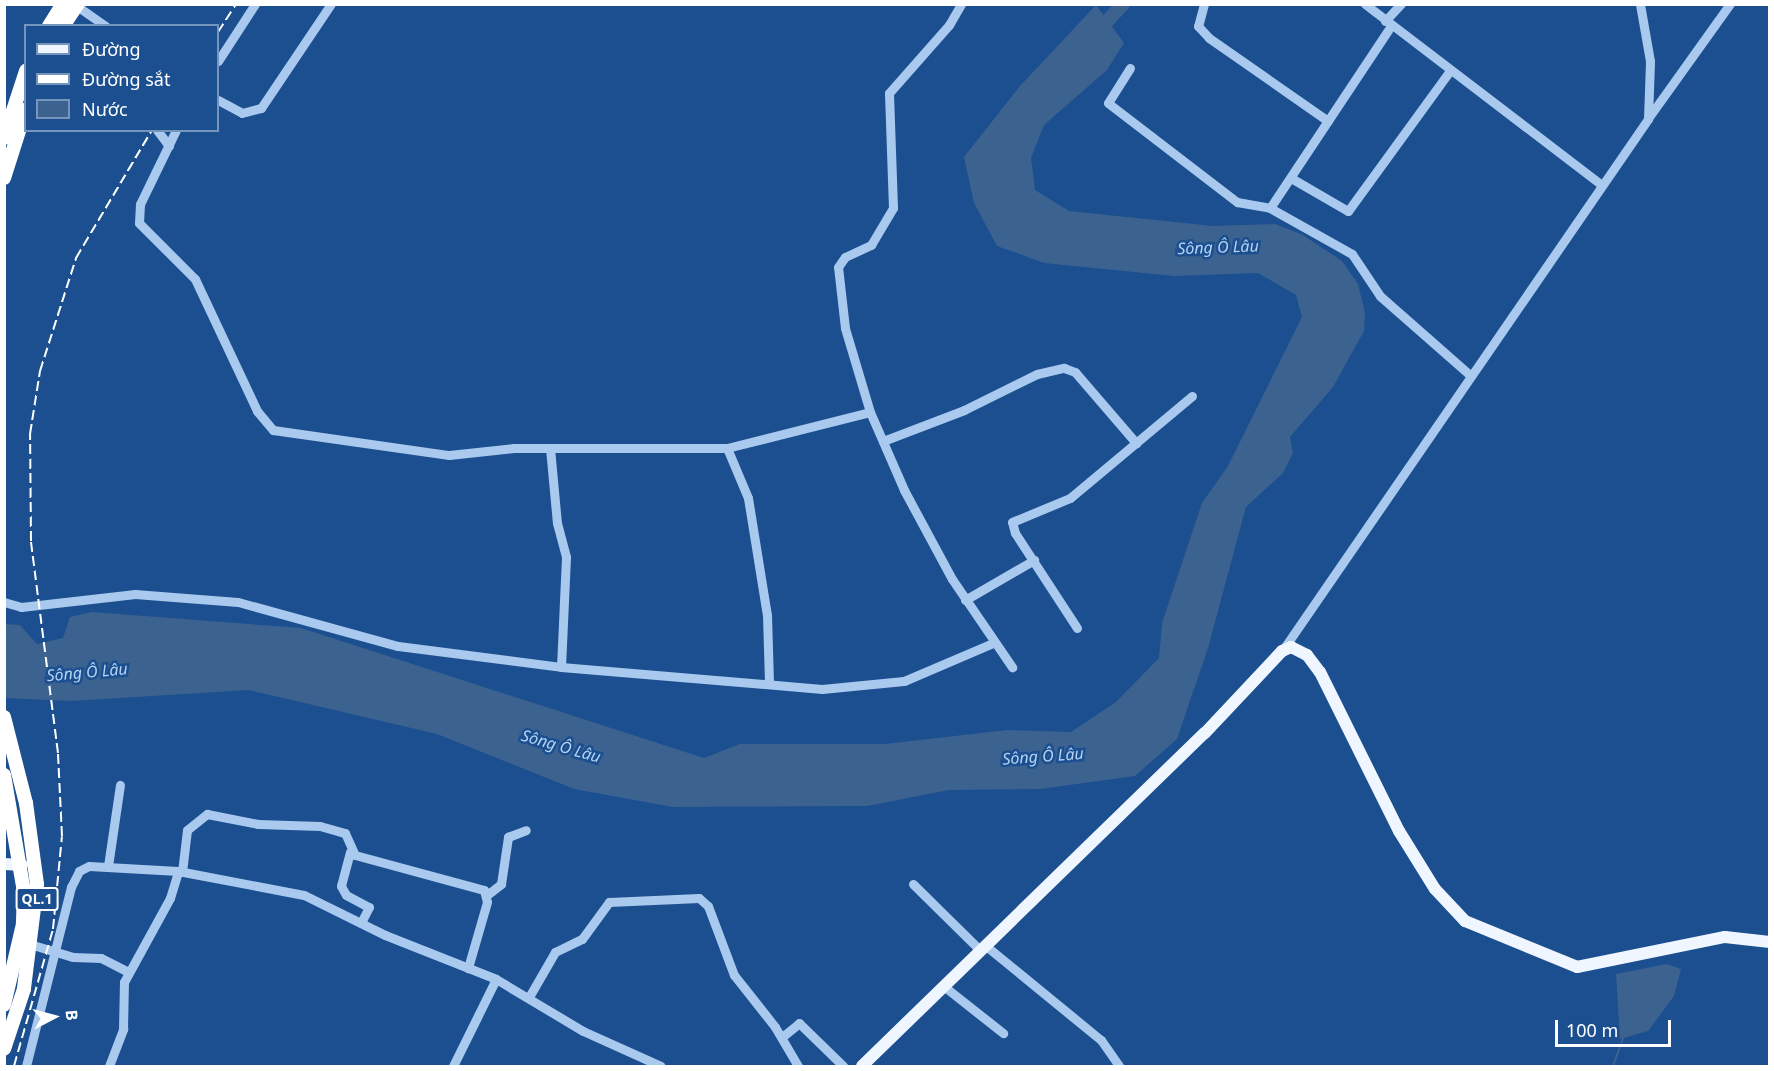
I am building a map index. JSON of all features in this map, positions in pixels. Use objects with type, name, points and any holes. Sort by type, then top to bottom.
[{"type":"highway","points":[[51,24],[73,5]]},
{"type":"highway","points":[[64,24],[73,5]]},
{"type":"highway","points":[[4,138],[24,77]]},
{"type":"highway","points":[[4,178],[24,115]]},
{"type":"highway","name":"QL.1","points":[[4,717],[13,747],[33,843],[37,884],[33,945],[17,987],[4,1005]]},
{"type":"highway","name":"QL.1","points":[[4,776],[22,865],[23,924],[17,987],[4,1049]]},
{"type":"main road","points":[[862,1066],[946,988],[983,949],[1205,733],[1282,651],[1299,650],[1320,672],[1399,831],[1435,890],[1465,921],[1577,967],[1725,937],[1770,942]]},
{"type":"main road","points":[[4,864],[22,865]]},
{"type":"street","points":[[219,59],[255,4]]},
{"type":"street","points":[[219,101],[242,113],[261,108],[331,4]]},
{"type":"street","points":[[961,4],[949,25],[889,93],[893,208],[871,246],[845,257],[838,267],[845,328],[870,412],[919,520],[965,600],[993,644],[1012,667]]},
{"type":"street","points":[[1204,4],[1198,26],[1209,38],[1328,121]]},
{"type":"street","points":[[1365,4],[1449,72],[1602,185]]},
{"type":"street","points":[[1270,208],[1401,4]]},
{"type":"street","points":[[1640,4],[1650,61],[1648,119]]},
{"type":"street","points":[[1282,651],[1602,185],[1730,4]]},
{"type":"street","points":[[73,5],[103,24]]},
{"type":"street","points":[[1130,68],[1108,103],[1237,202],[1270,208],[1352,254],[1380,296],[1471,376]]},
{"type":"street","points":[[1291,178],[1348,210],[1449,72]]},
{"type":"street","points":[[158,132],[169,146]]},
{"type":"street","points":[[175,132],[140,204],[140,223],[195,279],[267,426],[287,435],[449,455],[550,448],[727,448],[870,412]]},
{"type":"street","points":[[883,441],[1037,374],[1064,368],[1075,372],[1137,443]]},
{"type":"street","points":[[1077,628],[1012,522],[1070,498],[1192,396]]},
{"type":"street","points":[[550,448],[557,523],[566,557],[561,667]]},
{"type":"street","points":[[727,448],[748,498],[768,624],[769,683]]},
{"type":"street","points":[[965,600],[1034,560]]},
{"type":"street","points":[[4,602],[21,607],[135,594],[238,602],[398,646],[561,667],[822,689],[887,686],[993,644]]},
{"type":"street","points":[[108,866],[120,785]]},
{"type":"street","points":[[109,1066],[123,1029],[123,982],[170,898],[180,872],[187,830],[207,813],[258,824],[329,828],[349,836],[350,852],[341,886],[346,895],[369,907],[361,923]]},
{"type":"street","points":[[468,968],[487,895],[501,884],[508,837],[526,830]]},
{"type":"street","points":[[350,852],[470,883],[487,895]]},
{"type":"street","points":[[26,1066],[76,875],[89,866],[180,872],[304,895],[361,923],[496,979],[583,1031],[661,1066]]},
{"type":"street","points":[[913,884],[983,949],[1109,1049],[1119,1066]]},
{"type":"street","points":[[528,998],[555,952],[577,943],[609,902],[696,898],[708,906],[734,975],[782,1037],[798,1066]]},
{"type":"street","points":[[33,945],[55,952],[101,958],[128,972]]},
{"type":"street","points":[[453,1066],[496,979]]},
{"type":"street","points":[[946,988],[1003,1033]]},
{"type":"street","points":[[782,1037],[799,1023],[843,1066]]},
{"type":"street","points":[[1109,1049],[1111,1066]]},
{"type":"water","points":[[1096,5],[1124,43],[1107,70],[1044,125],[1031,158],[1035,190],[1069,211],[1213,226],[1275,224],[1303,235],[1342,261],[1358,284],[1365,313],[1364,331],[1333,387],[1290,437],[1293,453],[1283,473],[1246,507],[1208,648],[1177,739],[1135,776],[1040,789],[949,790],[867,806],[673,807],[574,789],[437,734],[249,690],[71,701],[5,698],[5,624],[20,625],[37,644],[63,638],[70,617],[92,612],[301,628],[704,758],[740,744],[885,744],[1007,730],[1071,732],[1116,702],[1159,658],[1162,623],[1202,503],[1228,466],[1302,317],[1296,295],[1258,273],[1174,276],[1044,263],[997,246],[974,203],[964,157],[1020,86]]},
{"type":"water","points":[[1667,964],[1681,969],[1674,996],[1648,1031],[1620,1039],[1616,974]]},
{"type":"waterway","name":"Sông Ô Lâu","points":[[1097,32],[1123,4]]},
{"type":"waterway","points":[[1613,1066],[1623,1039]]},
{"type":"railway","points":[[219,30],[236,4]]},
{"type":"railway","points":[[14,1066],[53,929],[62,836],[58,753],[31,541],[30,434],[40,371],[76,258],[151,132]]}]
